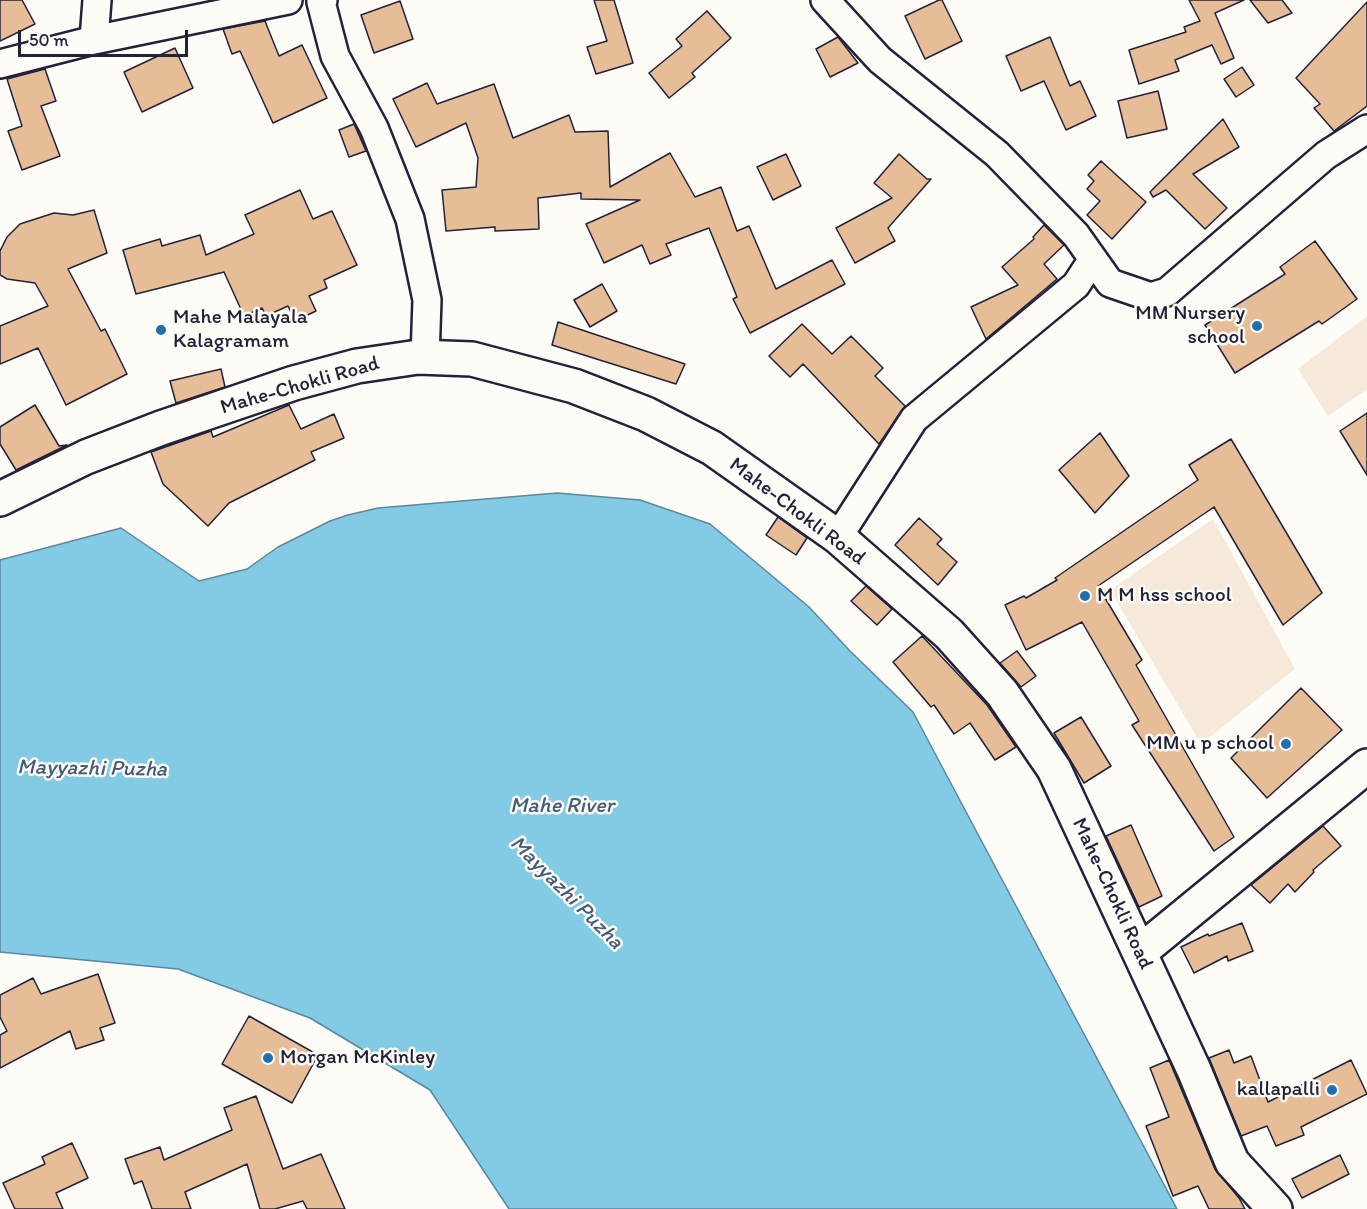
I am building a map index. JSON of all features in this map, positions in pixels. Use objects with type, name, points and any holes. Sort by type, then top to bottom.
[{"type":"street","points":[[94,40],[97,0]]},
{"type":"street","points":[[0,64],[94,40],[288,0]]},
{"type":"street","points":[[825,0],[880,60],[997,154],[1076,235],[1110,283],[1151,297],[1167,292],[1326,155],[1367,129]]},
{"type":"street","points":[[318,1],[335,56],[374,128],[411,219],[427,300],[425,357]]},
{"type":"street","points":[[838,537],[914,419],[1076,285],[1093,259]]},
{"type":"street","name":"Mahe-Chokli Road","points":[[0,499],[86,457],[161,428],[284,387],[357,366],[425,357],[472,359],[574,386],[646,414],[712,448],[838,537],[949,634],[1002,693],[1054,769],[1140,952],[1232,1162],[1275,1209]]},
{"type":"street","points":[[1140,952],[1367,766]]},
{"type":"shaded area","points":[[1367,316],[1367,389],[1328,416],[1298,369]]},
{"type":"shaded area","points":[[1213,519],[1295,669],[1201,744],[1110,590]]},
{"type":"water","name":"Mahe River","points":[[557,493],[640,500],[710,524],[809,607],[850,651],[913,712],[1177,1209],[509,1209],[430,1090],[310,1018],[178,969],[0,952],[0,560],[121,528],[199,581],[247,569],[278,547],[330,521],[348,515],[378,508]]},
{"type":"building","points":[[0,0],[22,0],[35,24],[0,41]]},
{"type":"building","points":[[594,0],[614,0],[633,63],[596,74],[587,47],[607,41]]},
{"type":"building","points":[[942,0],[962,41],[925,59],[905,16]]},
{"type":"building","points":[[1189,0],[1244,0],[1215,13],[1234,58],[1221,64],[1212,45],[1175,60],[1179,71],[1139,84],[1129,50],[1186,32],[1184,27],[1200,21]]},
{"type":"building","points":[[1250,0],[1282,0],[1292,13],[1268,23]]},
{"type":"building","points":[[400,1],[413,39],[374,53],[361,15]]},
{"type":"building","points":[[1367,2],[1367,106],[1334,131],[1314,108],[1320,104],[1296,78]]},
{"type":"building","points":[[707,11],[731,38],[692,73],[695,77],[669,98],[649,73],[682,46],[676,39]]},
{"type":"building","points":[[265,21],[279,56],[302,45],[327,98],[273,123],[240,51],[232,54],[223,29]]},
{"type":"building","points":[[838,37],[858,63],[830,77],[816,49]]},
{"type":"building","points":[[1050,37],[1070,86],[1080,81],[1096,116],[1066,130],[1044,81],[1021,91],[1006,56]]},
{"type":"building","points":[[175,48],[193,88],[142,112],[124,72]]},
{"type":"building","points":[[1242,67],[1254,85],[1236,97],[1224,79]]},
{"type":"building","points":[[45,69],[56,101],[41,106],[60,156],[22,170],[8,131],[22,126],[7,79]]},
{"type":"building","points":[[427,83],[437,104],[494,84],[513,138],[569,115],[575,132],[608,131],[610,187],[670,153],[695,197],[721,187],[737,231],[749,226],[776,289],[832,260],[845,284],[750,333],[733,299],[737,297],[709,228],[666,244],[671,255],[650,264],[642,245],[604,263],[586,224],[640,200],[581,199],[581,193],[538,198],[539,229],[495,231],[495,227],[446,231],[442,190],[476,187],[478,158],[466,123],[416,147],[393,99]]},
{"type":"building","points":[[1158,91],[1167,129],[1127,138],[1118,101]]},
{"type":"building","points":[[1223,119],[1239,147],[1193,174],[1227,208],[1205,229],[1166,190],[1153,197],[1150,192]]},
{"type":"building","points":[[354,124],[366,151],[349,157],[339,130]]},
{"type":"building","points":[[786,154],[801,186],[773,200],[757,167]]},
{"type":"building","points":[[899,154],[927,179],[931,179],[888,228],[895,241],[855,263],[836,228],[892,198],[874,183]]},
{"type":"building","points":[[1101,161],[1146,202],[1112,239],[1087,215],[1100,201],[1087,189],[1094,181],[1088,175]]},
{"type":"building","points":[[300,190],[313,219],[332,211],[357,265],[324,280],[327,288],[309,296],[316,311],[295,321],[288,306],[266,316],[262,308],[244,316],[224,272],[136,294],[123,250],[160,239],[162,246],[200,235],[206,255],[254,234],[245,215]]},
{"type":"building","points":[[94,210],[107,253],[68,269],[101,331],[105,329],[127,374],[66,405],[38,348],[0,364],[0,326],[48,306],[35,283],[7,279],[0,275],[0,251],[7,237],[20,224],[54,213],[73,215]]},
{"type":"building","points":[[1044,225],[1064,245],[1044,264],[1057,279],[986,339],[971,307],[1018,285],[1002,267],[1034,239],[1033,237]]},
{"type":"building","points":[[1315,241],[1357,299],[1322,324],[1319,321],[1235,373],[1205,325],[1285,274],[1280,267]]},
{"type":"building","points":[[602,284],[617,311],[590,327],[574,300]]},
{"type":"building","points":[[558,322],[685,364],[676,384],[552,345]]},
{"type":"building","points":[[802,324],[832,354],[851,336],[883,368],[875,376],[905,406],[879,444],[803,364],[790,377],[769,356]]},
{"type":"building","points":[[221,369],[225,387],[176,403],[170,381]]},
{"type":"building","points":[[35,405],[59,446],[67,445],[16,470],[0,444],[0,427]]},
{"type":"building","points":[[289,405],[301,429],[334,414],[344,438],[311,452],[315,460],[229,503],[208,526],[163,484],[151,452],[211,431],[213,437]]},
{"type":"building","points":[[1367,413],[1367,475],[1340,431]]},
{"type":"building","points":[[1100,433],[1129,476],[1095,513],[1059,470]]},
{"type":"building","points":[[1231,439],[1322,593],[1283,625],[1214,507],[1098,586],[1142,660],[1136,665],[1234,837],[1214,851],[1132,725],[1139,721],[1082,622],[1026,650],[1005,605],[1024,596],[1026,598],[1057,580],[1055,578],[1198,480],[1189,465]]},
{"type":"building","points":[[778,517],[807,538],[796,555],[766,535]]},
{"type":"building","points":[[919,518],[942,539],[937,544],[957,562],[938,585],[895,545]]},
{"type":"building","points":[[866,586],[892,609],[877,625],[851,601]]},
{"type":"building","points":[[922,636],[987,705],[1016,747],[995,760],[970,723],[954,734],[934,705],[931,707],[893,662]]},
{"type":"building","points":[[1017,651],[1036,676],[1021,687],[1000,663]]},
{"type":"building","name":"MM u p school","points":[[1301,688],[1342,730],[1267,798],[1231,758]]},
{"type":"building","points":[[1081,717],[1111,766],[1084,783],[1054,733]]},
{"type":"building","points":[[1131,825],[1162,896],[1139,907],[1106,836]]},
{"type":"building","points":[[1323,826],[1341,846],[1313,870],[1314,872],[1295,892],[1288,884],[1270,903],[1251,885]]},
{"type":"building","points":[[1242,923],[1253,951],[1228,961],[1227,956],[1194,973],[1181,947],[1208,934],[1209,936]]},
{"type":"building","points":[[98,974],[115,1023],[100,1028],[104,1040],[76,1049],[70,1031],[0,1068],[0,1035],[7,1031],[0,1017],[0,995],[33,978],[41,994]]},
{"type":"building","points":[[249,1016],[318,1055],[292,1103],[222,1064]]},
{"type":"building","points":[[1229,1050],[1234,1063],[1251,1056],[1268,1102],[1351,1060],[1367,1094],[1301,1127],[1304,1135],[1276,1146],[1267,1126],[1241,1136],[1209,1058]]},
{"type":"building","points":[[1169,1060],[1215,1169],[1245,1209],[1209,1209],[1198,1186],[1173,1196],[1146,1126],[1169,1117],[1150,1068]]},
{"type":"building","points":[[256,1096],[283,1169],[321,1154],[345,1209],[307,1209],[303,1201],[275,1209],[260,1209],[247,1164],[185,1192],[191,1209],[152,1209],[142,1181],[134,1184],[125,1159],[160,1147],[164,1160],[232,1130],[224,1108]]},
{"type":"building","points":[[72,1143],[88,1178],[56,1193],[63,1209],[15,1209],[3,1183],[45,1164],[42,1157]]},
{"type":"building","points":[[1340,1155],[1349,1174],[1302,1198],[1292,1179]]},
{"type":"place","name":"MM Nursery school","points":[[1257,326]]},
{"type":"place","name":"Mahe Malayala Kalagramam","points":[[161,330]]},
{"type":"place","name":"M M hss school","points":[[1085,596]]},
{"type":"place","name":"MM u p school","points":[[1286,744]]},
{"type":"place","name":"Morgan McKinley","points":[[268,1058]]},
{"type":"place","name":"kallapalli","points":[[1332,1090]]},
{"type":"water label","name":"Mayyazhi Puzha","points":[[92,769]]},
{"type":"water label","name":"Mayyazhi Puzha","points":[[566,893]]}]
